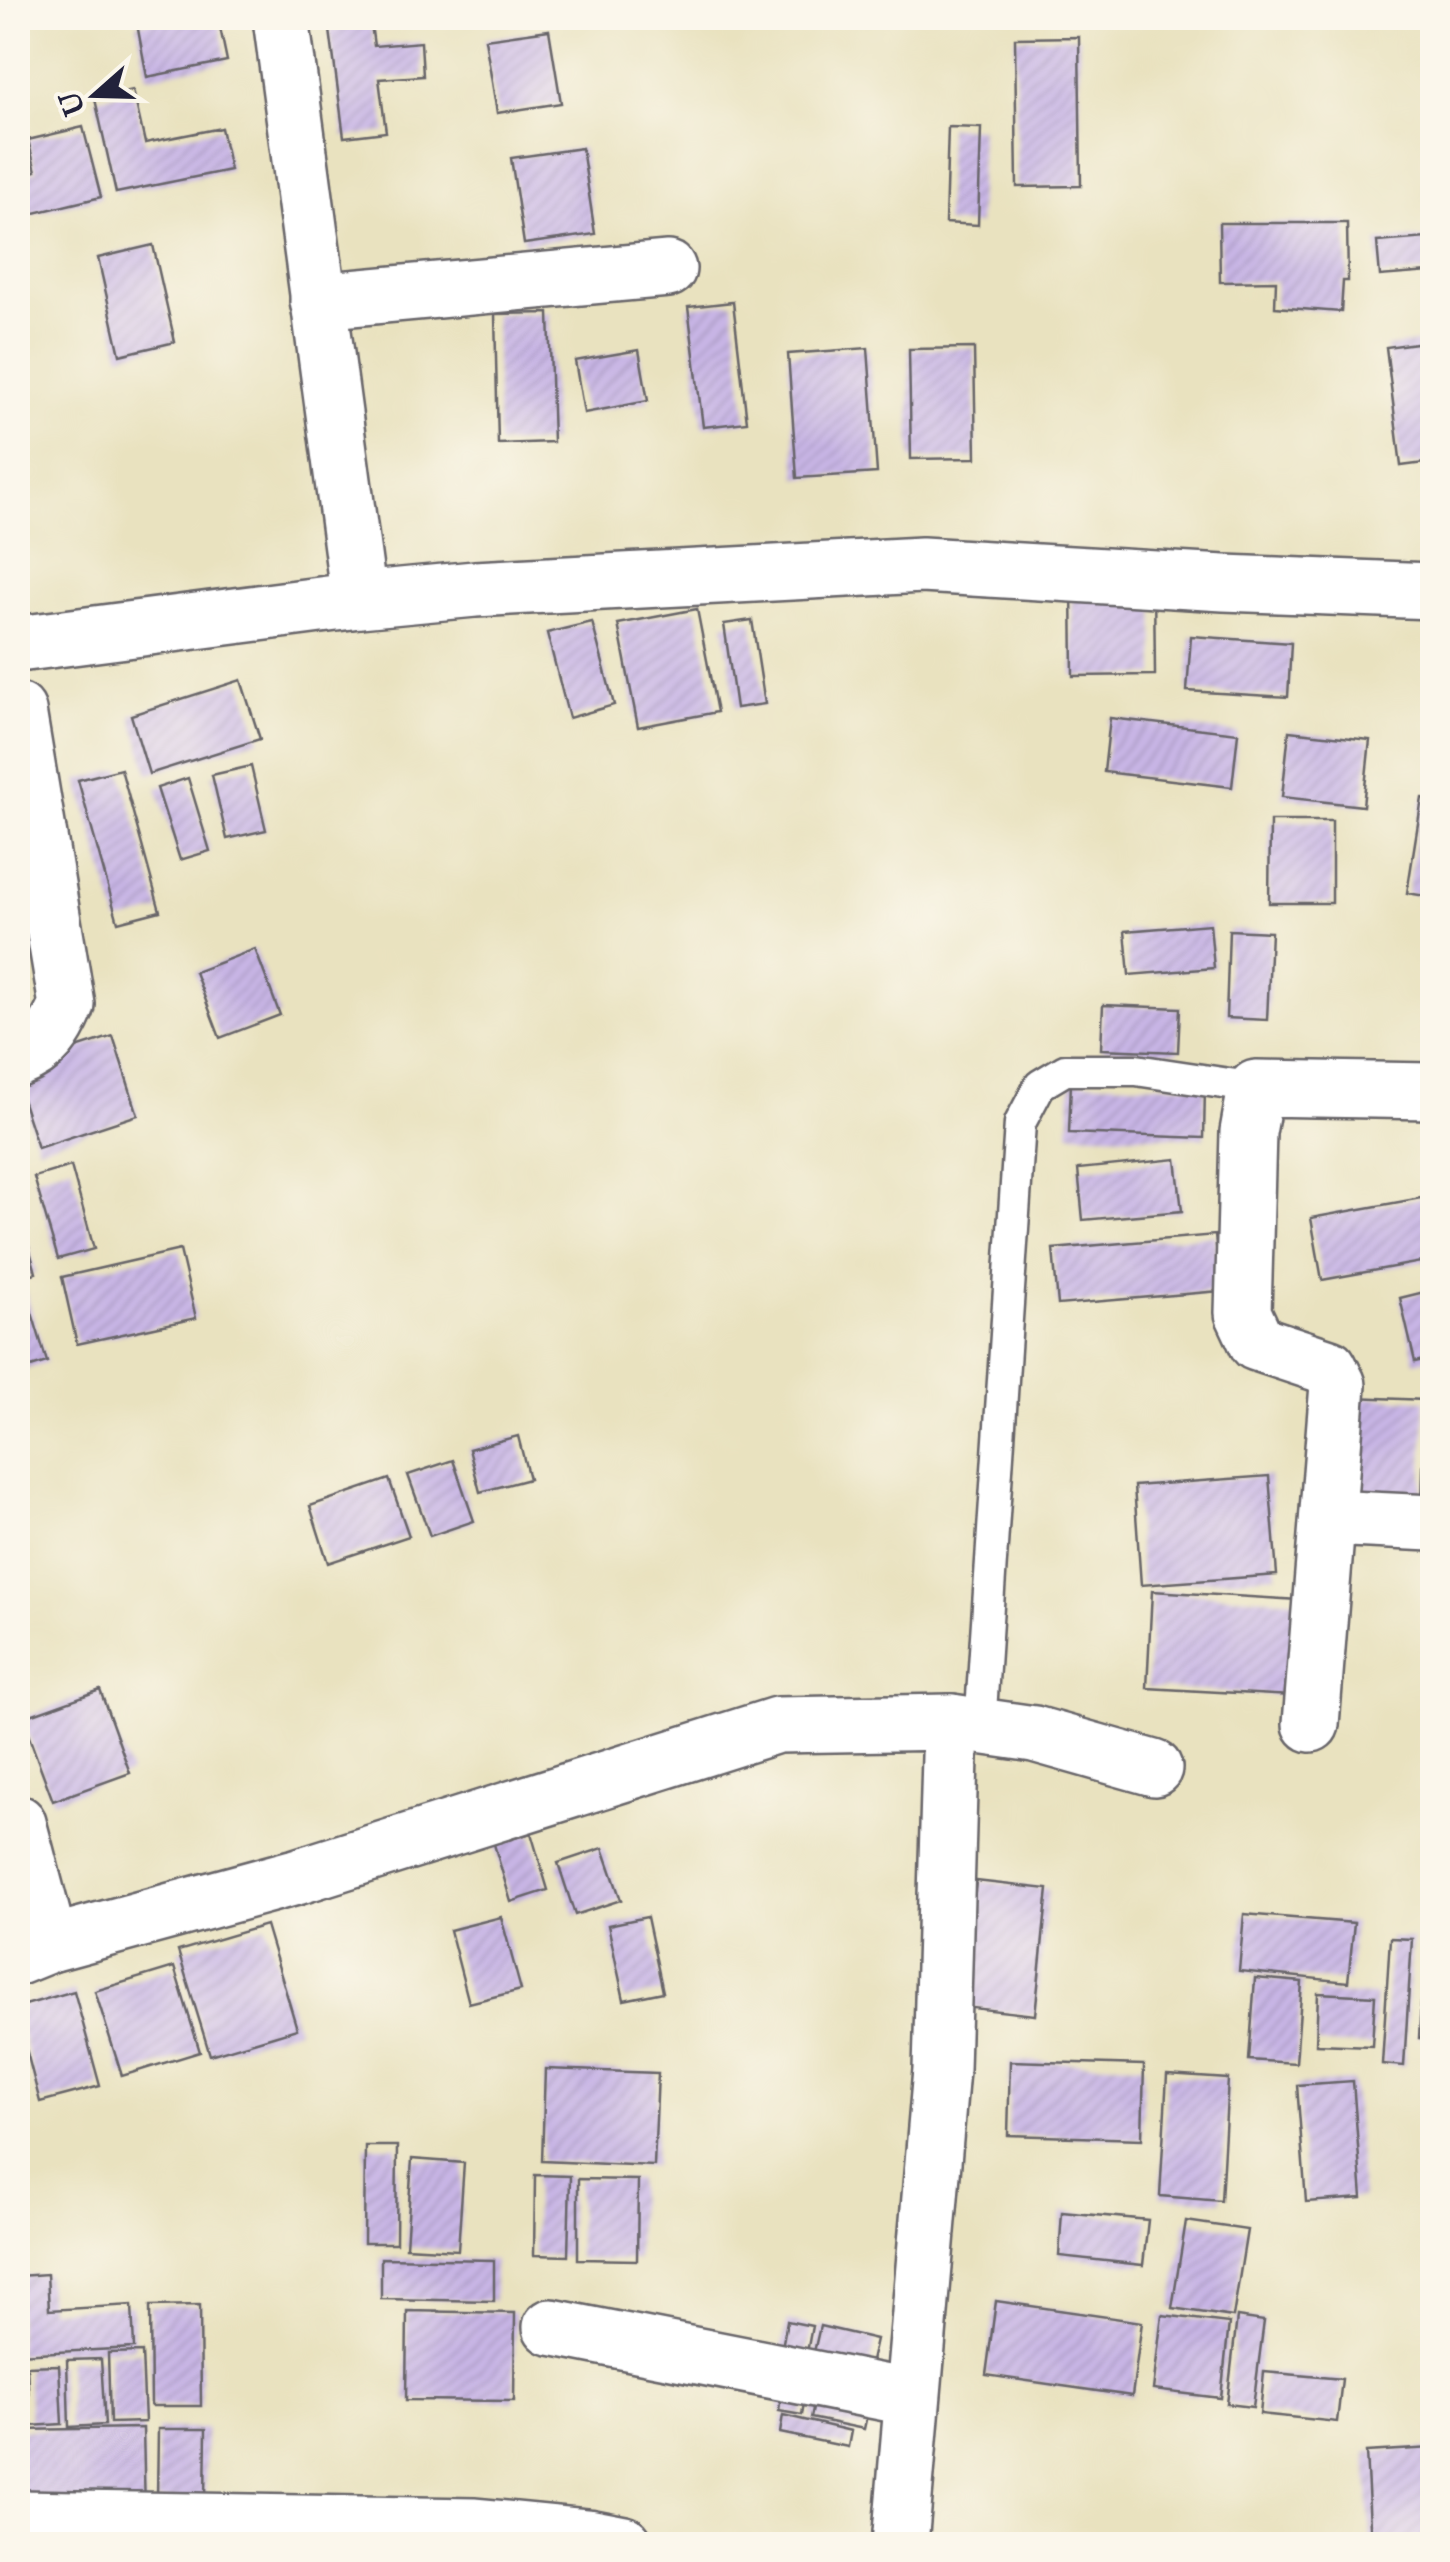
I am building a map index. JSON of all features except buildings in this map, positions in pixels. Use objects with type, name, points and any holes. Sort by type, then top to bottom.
[{"type":"street","points":[[280,18],[358,600]]},
{"type":"street","points":[[318,301],[668,269]]},
{"type":"street","points":[[18,644],[358,600],[582,582],[922,565],[1432,591]]},
{"type":"street","points":[[18,711],[66,1005],[55,1033],[34,1053],[18,1058]]},
{"type":"street","points":[[1311,1724],[1338,1385],[1329,1367],[1258,1342],[1242,1313],[1248,1132],[1256,1088],[1432,1091]]},
{"type":"street","points":[[1328,1518],[1432,1523]]},
{"type":"street","points":[[900,2544],[941,2070],[965,1724]]},
{"type":"street","points":[[18,1823],[34,1950],[296,1878],[777,1725],[965,1724],[1034,1734],[1154,1768]]},
{"type":"street","points":[[550,2326],[912,2398]]},
{"type":"street","points":[[18,2518],[475,2526],[624,2544]]},
{"type":"lane","points":[[965,1724],[1020,1123],[1040,1085],[1064,1070],[1136,1070],[1256,1088]]}]
